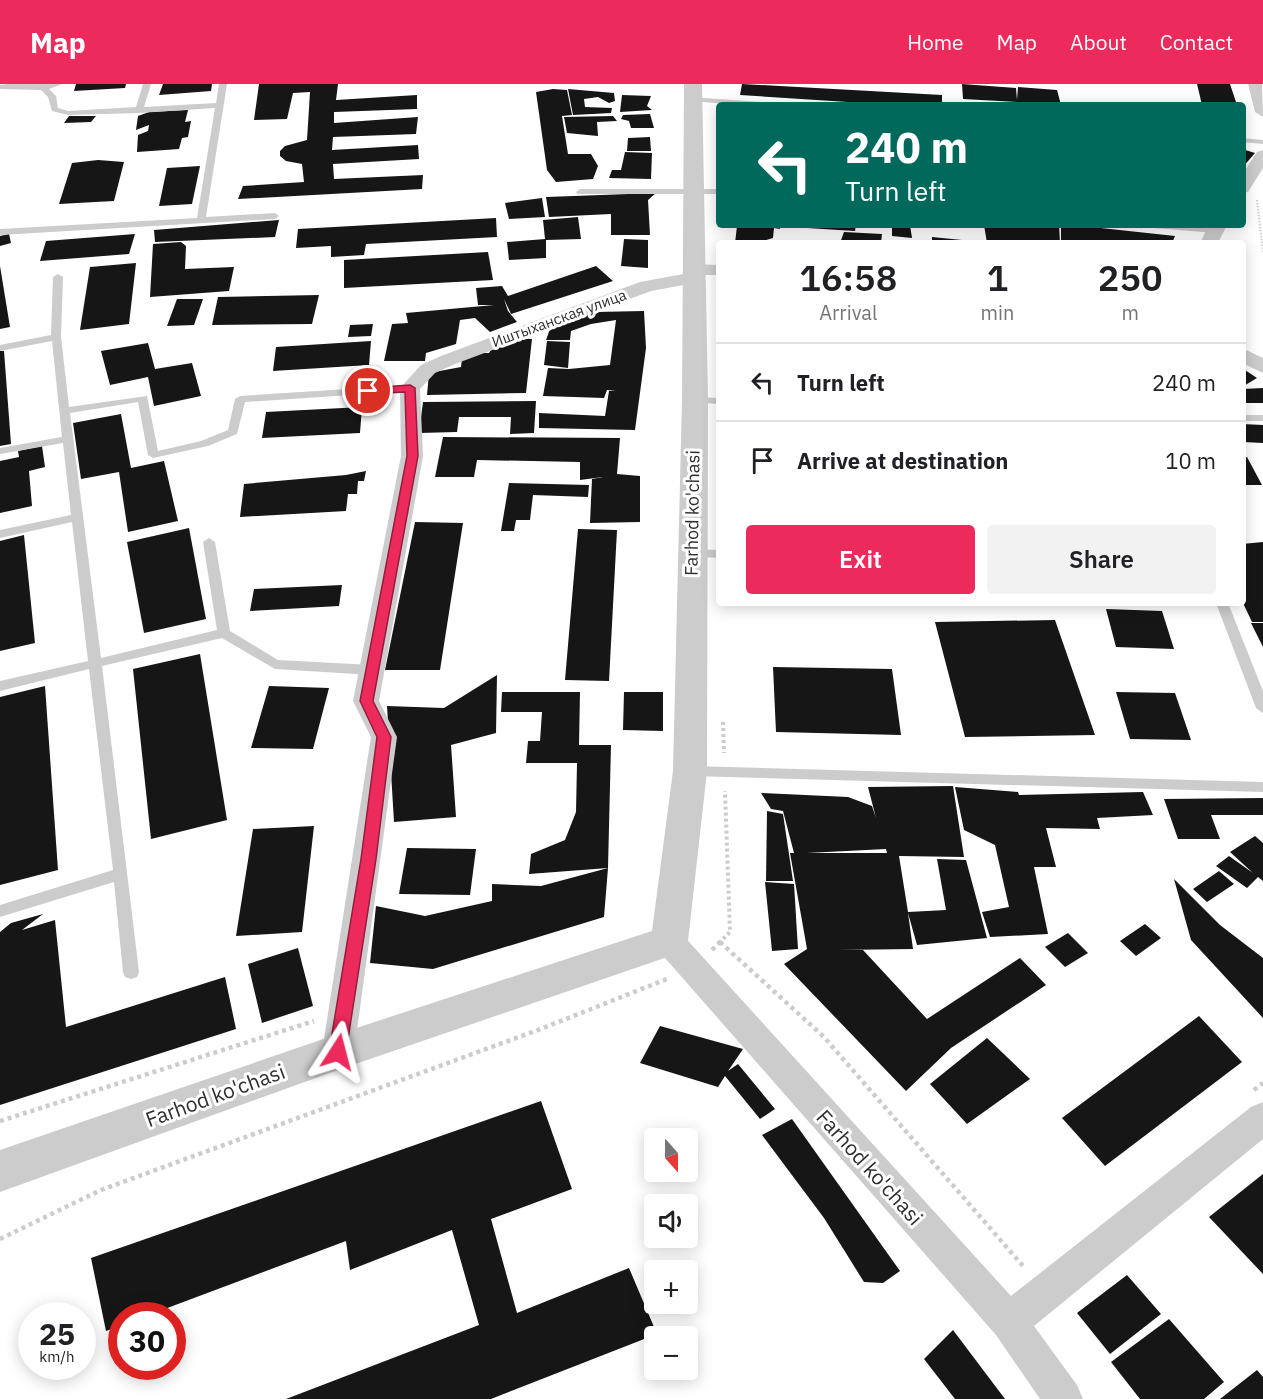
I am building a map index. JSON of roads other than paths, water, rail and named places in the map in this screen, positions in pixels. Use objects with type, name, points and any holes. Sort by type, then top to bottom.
[{"type":"street","points":[[1255,84],[1263,112]]},
{"type":"street","name":"Farhod ko'chasi","points":[[692,91],[706,191],[702,272],[706,400],[705,553],[690,771],[669,941],[1009,1323],[1063,1399]]},
{"type":"street","points":[[1246,182],[1263,155]]},
{"type":"street","name":"Иштыханская улица","points":[[410,388],[428,369],[647,286],[702,272]]},
{"type":"street","points":[[338,1052],[384,737],[366,701],[412,456],[410,388]]},
{"type":"street","name":"Farhod ko'chasi","points":[[0,1171],[338,1052],[669,941]]},
{"type":"street","points":[[1009,1323],[1263,1118]]},
{"type":"lane","points":[[0,87],[18,85],[44,88],[58,84]]},
{"type":"lane","points":[[139,111],[147,84]]},
{"type":"lane","points":[[201,220],[223,84]]},
{"type":"lane","points":[[44,88],[52,96],[58,112],[139,111],[219,105]]},
{"type":"lane","points":[[692,91],[757,102]]},
{"type":"lane","points":[[1246,140],[1263,142]]},
{"type":"lane","points":[[580,192],[706,191]]},
{"type":"lane","points":[[0,232],[275,216]]},
{"type":"lane","points":[[1176,228],[1214,233]]},
{"type":"lane","points":[[58,277],[57,337],[64,411],[121,874],[130,972]]},
{"type":"lane","points":[[0,348],[57,337]]},
{"type":"lane","points":[[64,411],[143,398],[153,455],[204,444],[233,432],[240,399],[410,388]]},
{"type":"lane","points":[[1246,418],[1263,418]]},
{"type":"lane","points":[[0,451],[68,439]]},
{"type":"lane","points":[[0,534],[77,517]]},
{"type":"lane","points":[[209,542],[224,633]]},
{"type":"lane","points":[[1223,606],[1263,708]]},
{"type":"lane","points":[[0,686],[224,633],[275,664],[372,670]]},
{"type":"lane","points":[[690,771],[1263,787]]},
{"type":"lane","points":[[0,911],[121,874]]}]
